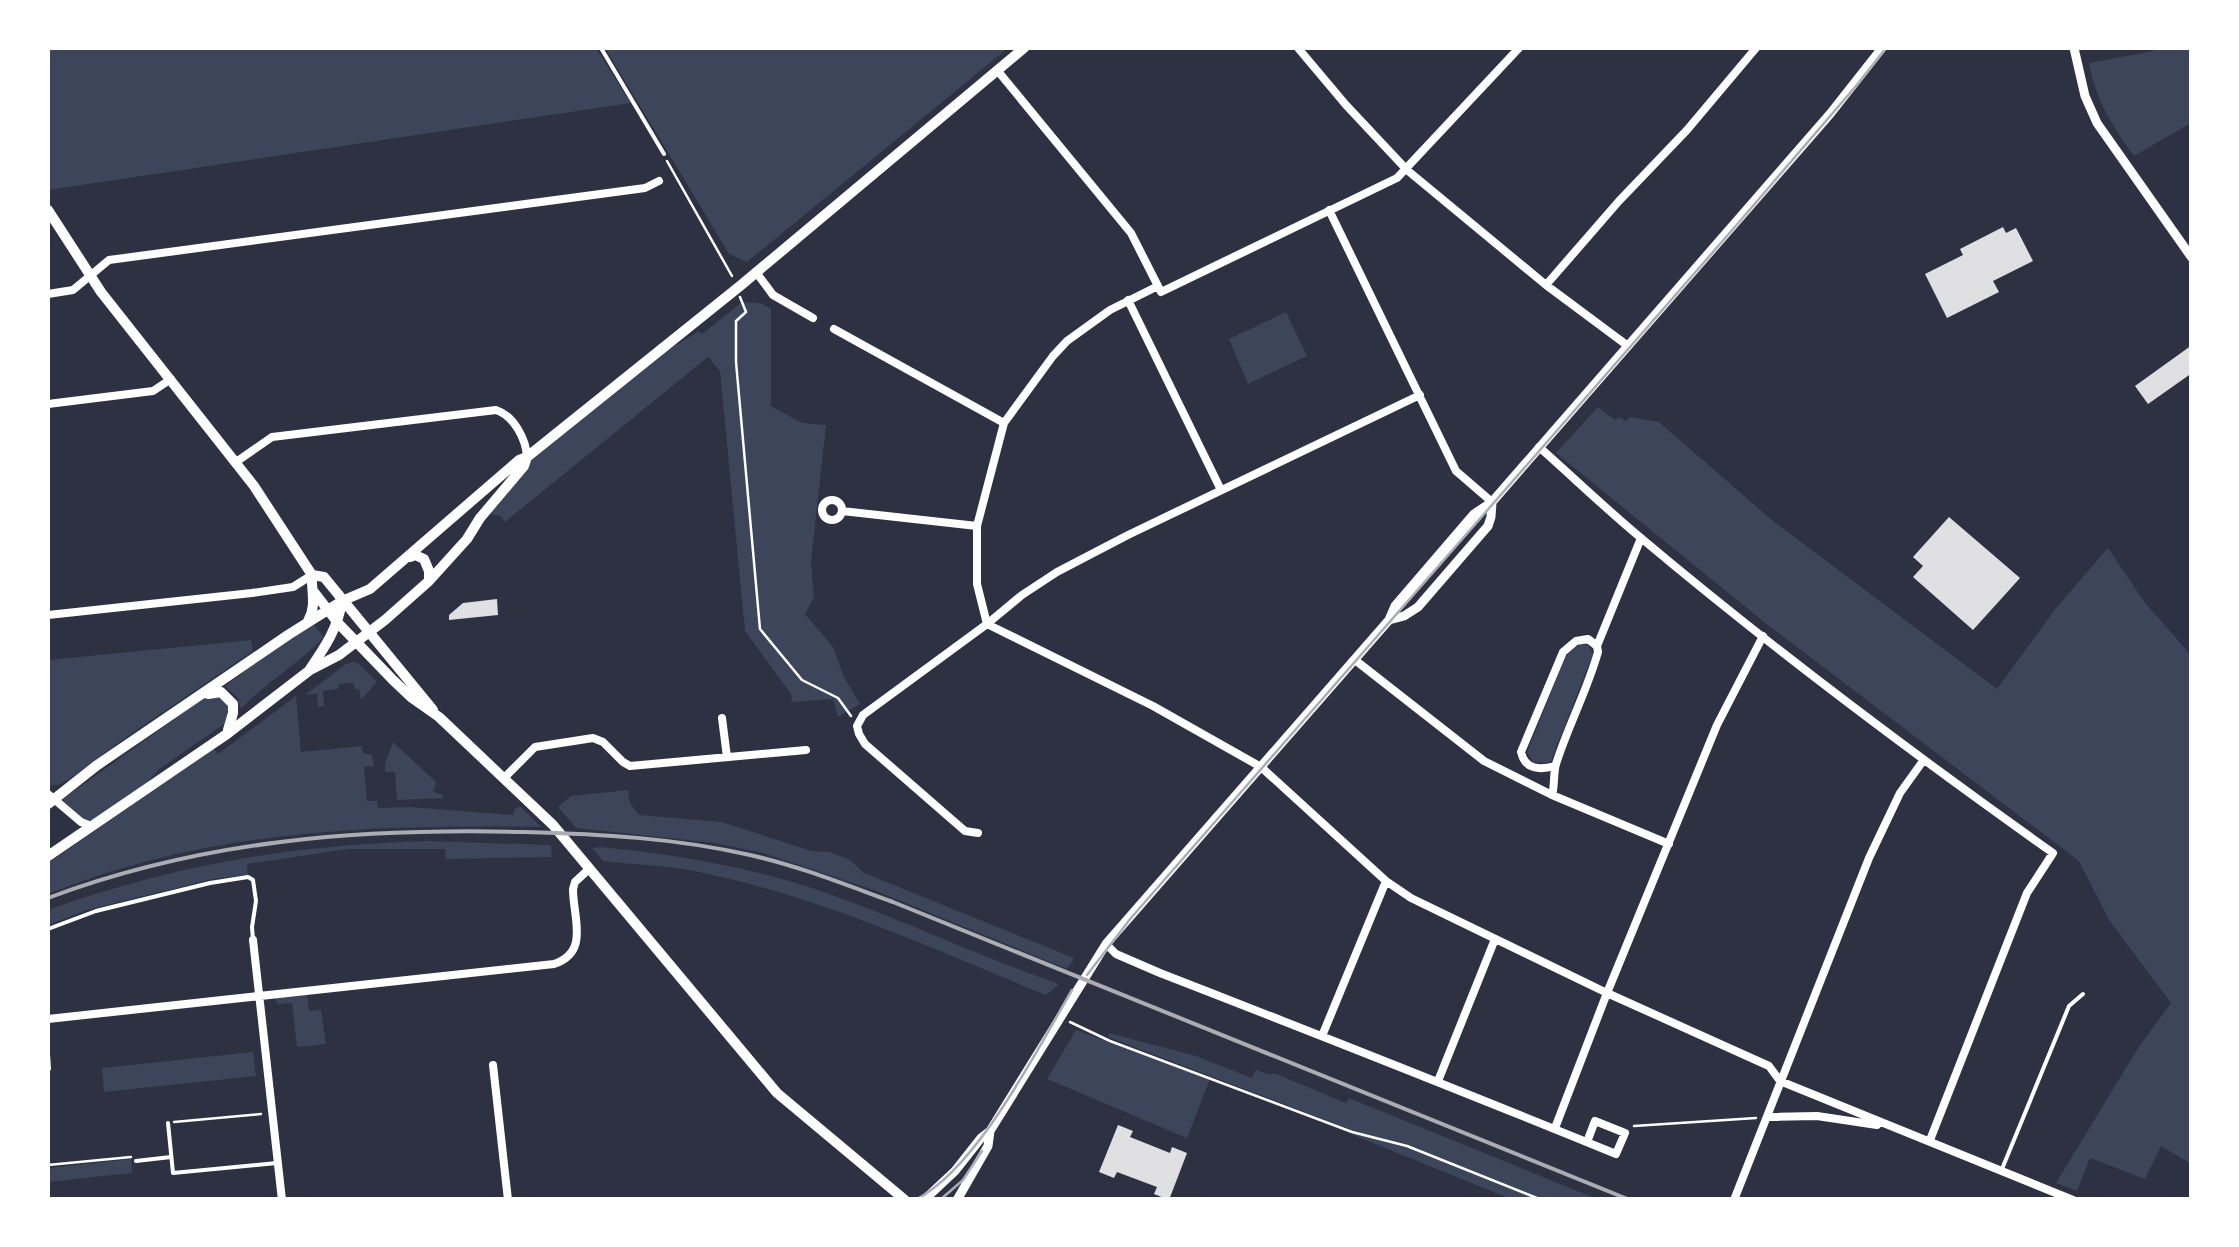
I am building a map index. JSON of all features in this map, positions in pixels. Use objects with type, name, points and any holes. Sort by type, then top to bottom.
[{"type":"main road","points":[[50,799],[306,623],[370,589],[519,460],[528,457],[737,289],[1024,48]]},
{"type":"main road","points":[[48,210],[90,276],[236,462],[312,576],[314,592],[338,623],[412,698],[439,718],[553,825],[776,1093],[905,1200]]},
{"type":"main road","points":[[48,856],[226,734],[310,670],[369,633],[429,581],[468,538],[528,457]]},
{"type":"main road","points":[[408,557],[424,559],[429,581]]},
{"type":"main road","points":[[312,576],[324,577],[439,718]]},
{"type":"main road","points":[[356,642],[357,619],[370,589]]},
{"type":"main road","points":[[306,623],[312,614],[314,592]]},
{"type":"main road","points":[[310,670],[332,636],[342,601]]},
{"type":"main road","points":[[198,698],[216,692],[231,700],[234,709],[226,734]]},
{"type":"street","points":[[1298,48],[1407,170],[1628,346]]},
{"type":"street","points":[[1519,48],[1398,178],[1128,300],[1052,356],[1004,423],[977,526],[977,586],[988,624],[1152,706],[1260,768],[1386,880],[1437,912],[1768,1066],[1780,1081],[2068,1198]]},
{"type":"street","points":[[1546,284],[1756,48]]},
{"type":"street","points":[[958,1200],[988,1146],[990,1132],[1106,944],[1355,660],[1389,620],[1395,606],[1474,514],[1492,502],[1830,114],[1882,48]]},
{"type":"street","points":[[2074,48],[2085,96],[2097,123],[2192,258]]},
{"type":"street","points":[[997,70],[1131,232],[1159,289]]},
{"type":"street","points":[[48,294],[72,290],[108,260],[645,188],[658,182]]},
{"type":"street","points":[[1328,210],[1456,471],[1492,502]]},
{"type":"street","points":[[756,272],[773,295],[813,318]]},
{"type":"street","points":[[1128,300],[1221,490]]},
{"type":"street","points":[[834,329],[1004,423]]},
{"type":"street","points":[[48,404],[153,391],[170,379]]},
{"type":"street","points":[[978,833],[965,831],[865,744],[857,726],[863,715],[988,624],[1022,594],[1057,572],[1128,534],[1420,395]]},
{"type":"street","points":[[236,462],[272,437],[496,410],[508,417],[523,438],[528,457]]},
{"type":"street","points":[[1539,447],[1640,538],[1763,636],[1922,760],[2052,853],[2028,894],[1930,1140]]},
{"type":"street","points":[[1389,620],[1414,610],[1442,580],[1488,526],[1492,502]]},
{"type":"street","points":[[842,512],[977,526]]},
{"type":"street","points":[[1552,795],[1556,766],[1586,692],[1597,646],[1640,538]]},
{"type":"street","points":[[48,614],[252,593],[293,587],[312,576]]},
{"type":"street","points":[[1555,1128],[1717,725],[1763,636]]},
{"type":"street","points":[[1510,774],[1566,646],[1582,639],[1597,646]]},
{"type":"street","points":[[1355,660],[1468,750],[1552,795],[1669,844]]},
{"type":"street","points":[[722,718],[727,756]]},
{"type":"street","points":[[504,778],[531,749],[593,738],[604,742],[630,766],[806,750]]},
{"type":"street","points":[[1521,752],[1532,768],[1556,766]]},
{"type":"street","points":[[1734,1200],[1886,819],[1922,760]]},
{"type":"street","points":[[50,799],[91,826]]},
{"type":"street","points":[[48,1019],[554,964],[570,956],[576,946],[574,885],[589,869]]},
{"type":"street","points":[[1322,1036],[1386,880]]},
{"type":"street","points":[[1438,1081],[1494,939]]},
{"type":"street","points":[[253,940],[282,1200]]},
{"type":"street","points":[[1106,944],[1116,954],[1160,973],[1616,1154],[1625,1132],[1595,1121],[1586,1142]]},
{"type":"street","points":[[493,1065],[508,1200]]},
{"type":"street","points":[[1767,1117],[1817,1116],[1889,1126]]},
{"type":"street","points":[[924,1200],[990,1132]]},
{"type":"lane","points":[[601,48],[664,154]]},
{"type":"lane","points":[[48,928],[96,911],[248,877],[253,880],[256,901],[253,940]]},
{"type":"lane","points":[[2002,1170],[2069,1006],[2084,994]]},
{"type":"lane","points":[[48,1054],[49,1069]]},
{"type":"lane","points":[[168,1123],[173,1173],[278,1163]]},
{"type":"lane","points":[[136,1161],[171,1158]]},
{"type":"path","points":[[664,154],[730,269],[737,289]]},
{"type":"path","points":[[746,312],[736,321],[736,362],[760,630],[802,680],[842,702],[857,726]]},
{"type":"path","points":[[1060,1016],[1110,1041],[1352,1132],[1407,1146],[1542,1200]]},
{"type":"path","points":[[168,1123],[272,1113]]},
{"type":"path","points":[[1625,1132],[1634,1126],[1767,1117]]},
{"type":"path","points":[[48,1165],[136,1156],[136,1161]]},
{"type":"shaded area","points":[[48,48],[596,48],[631,103],[48,190]]},
{"type":"shaded area","points":[[605,48],[1008,48],[747,262],[729,254]]},
{"type":"shaded area","points":[[2159,48],[2191,48],[2191,123],[2134,156],[2106,112],[2089,63]]},
{"type":"shaded area","points":[[742,302],[761,303],[771,309],[771,406],[802,423],[826,425],[811,561],[814,597],[805,614],[833,647],[860,704],[838,717],[833,699],[792,702],[791,694],[745,631],[720,371],[708,357],[505,522],[501,516],[489,514],[537,454],[660,355],[699,331],[702,334]]},
{"type":"shaded area","points":[[1286,312],[1307,356],[1248,384],[1229,339]]},
{"type":"shaded area","points":[[1598,407],[1615,420],[1630,417],[1659,422],[1773,521],[1997,689],[2056,608],[2108,548],[2146,604],[2191,655],[2191,1164],[2161,1146],[2145,1179],[2090,1158],[2077,1191],[2056,1183],[2138,1048],[2171,1003],[2109,920],[2079,861],[1769,626],[1556,453]]},
{"type":"shaded area","points":[[314,625],[324,637],[240,707],[237,697],[225,686]]},
{"type":"shaded area","points":[[251,640],[253,651],[70,779],[48,785],[48,660]]},
{"type":"shaded area","points":[[1581,644],[1588,645],[1593,654],[1551,761],[1533,762],[1527,752],[1562,665],[1569,651]]},
{"type":"shaded area","points":[[353,662],[377,682],[361,700],[353,683],[323,691],[324,706],[318,707],[317,694],[305,695],[346,664]]},
{"type":"shaded area","points":[[221,695],[230,704],[227,722],[91,821],[84,821],[60,801],[204,698]]},
{"type":"shaded area","points":[[296,696],[301,752],[362,746],[363,753],[372,755],[374,766],[364,767],[367,801],[377,801],[378,808],[513,815],[515,808],[521,807],[541,827],[415,827],[290,835],[168,856],[48,894],[48,863],[214,749],[218,754]]},
{"type":"shaded area","points":[[393,742],[436,782],[433,792],[443,798],[397,800],[395,772],[385,772]]},
{"type":"shaded area","points":[[628,790],[630,803],[639,815],[722,822],[812,851],[830,852],[850,860],[864,873],[1074,958],[1065,968],[871,889],[763,853],[715,843],[576,828],[558,807],[571,796]]},
{"type":"shaded area","points":[[428,841],[551,845],[552,857],[446,859],[445,849],[348,849],[247,864],[248,875],[213,879],[87,910],[48,925],[48,910],[189,869],[282,852]]},
{"type":"shaded area","points":[[592,848],[705,861],[783,879],[1059,984],[1046,995],[829,908],[694,871],[603,861]]},
{"type":"shaded area","points":[[307,995],[309,1011],[321,1010],[326,1044],[297,1047],[292,1003],[277,1004],[276,998]]},
{"type":"shaded area","points":[[1076,1030],[1210,1079],[1187,1138],[1047,1079]]},
{"type":"shaded area","points":[[1109,1033],[1196,1056],[1252,1078],[1256,1070],[1274,1073],[1346,1103],[1349,1098],[1597,1199],[1511,1199],[1353,1135],[1349,1129],[1108,1037]]},
{"type":"shaded area","points":[[253,1052],[256,1076],[104,1092],[102,1068]]},
{"type":"shaded area","points":[[131,1159],[132,1173],[48,1182],[48,1168]]},
{"type":"building","points":[[2003,227],[2006,233],[2016,228],[2033,261],[1993,281],[1999,292],[1947,318],[1925,274],[1963,255],[1960,249]]},
{"type":"building","points":[[2192,345],[2192,373],[2148,404],[2135,386]]},
{"type":"building","points":[[1949,517],[2020,578],[1973,630],[1913,577],[1923,566],[1913,557]]},
{"type":"building","points":[[497,599],[498,615],[449,620],[449,615],[463,603]]},
{"type":"building","points":[[1118,1125],[1133,1131],[1130,1137],[1170,1153],[1172,1147],[1187,1153],[1169,1200],[1154,1194],[1157,1187],[1117,1172],[1114,1178],[1099,1172]]},
{"type":"tram line","points":[[1087,975],[1131,918],[1734,228],[1886,48]]},
{"type":"tram line","points":[[915,1200],[938,1185],[983,1136],[1072,990]]},
{"type":"tram line","points":[[940,1200],[963,1180],[982,1151]]},
{"type":"railway","points":[[48,898],[165,863],[223,851],[342,836],[463,831],[552,833],[722,849],[822,876],[893,902],[1630,1200]]}]
